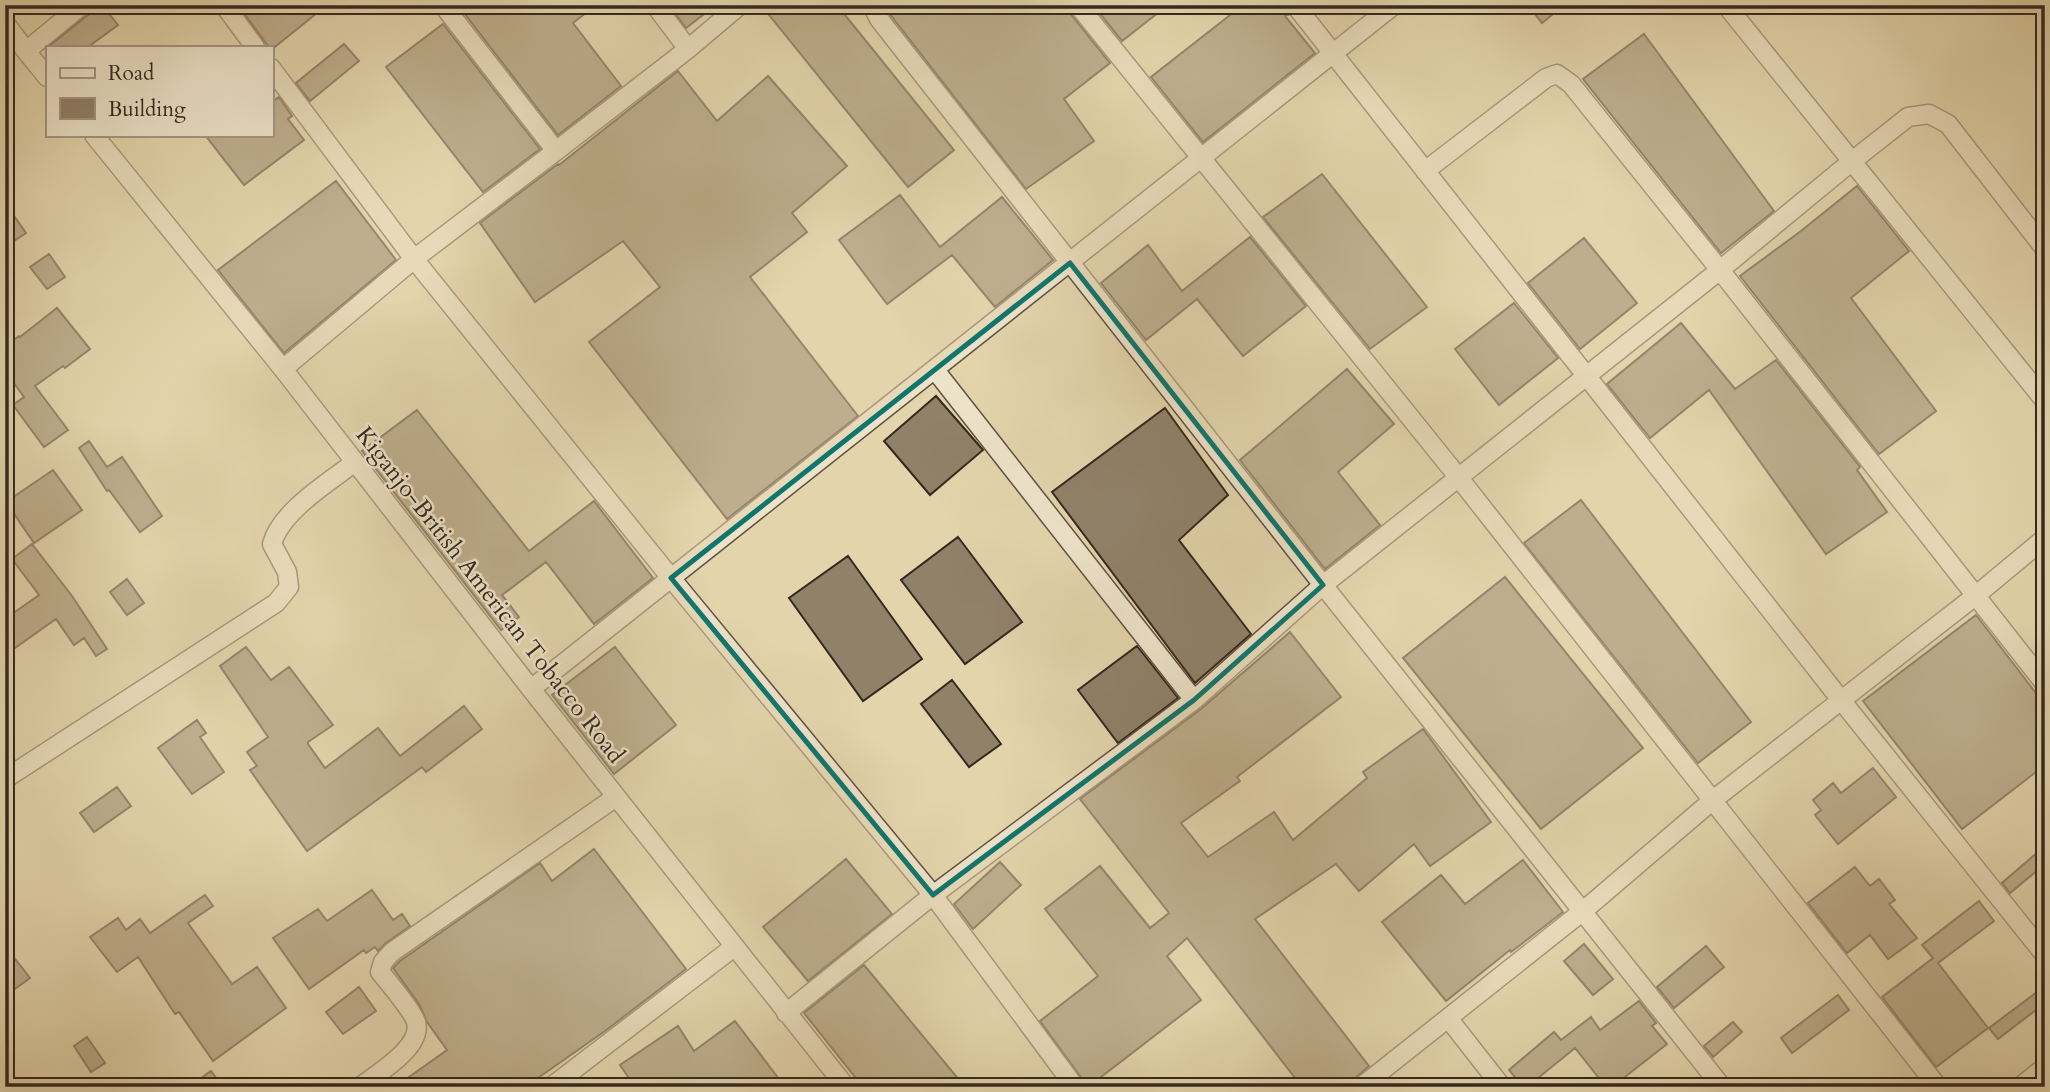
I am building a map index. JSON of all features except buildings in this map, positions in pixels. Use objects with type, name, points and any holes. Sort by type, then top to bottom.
[{"type":"street","points":[[26,51],[82,5]]},
{"type":"street","points":[[224,5],[254,46]]},
{"type":"street","points":[[443,5],[556,151]]},
{"type":"street","points":[[655,5],[688,49]]},
{"type":"street","points":[[283,369],[414,259],[688,49],[740,5]]},
{"type":"street","points":[[872,5],[879,19],[1070,263],[1722,1087]]},
{"type":"street","points":[[1078,5],[1458,478],[1938,1087]]},
{"type":"street","points":[[1295,5],[1841,700],[2045,955]]},
{"type":"street","points":[[531,689],[1394,5]]},
{"type":"street","points":[[1726,5],[2045,401]]},
{"type":"street","points":[[5,23],[46,76]]},
{"type":"street","points":[[273,71],[414,259],[671,578],[933,895],[1075,1087]]},
{"type":"street","points":[[1425,171],[1546,78],[1558,74],[1571,84],[2045,684]]},
{"type":"street","points":[[786,1013],[933,895],[1194,700],[1323,584],[1720,270],[1908,117],[1929,114],[1948,124],[2045,249]]},
{"type":"street","name":"Kiganjo-British American Tobacco Road","points":[[95,136],[283,369],[531,689],[846,1087]]},
{"type":"street","points":[[935,370],[1194,700]]},
{"type":"street","points":[[5,779],[275,603],[289,587],[287,572],[272,544],[276,531],[295,509],[355,462]]},
{"type":"street","points":[[1361,1087],[1583,911],[1713,800],[1975,597],[2045,538]]},
{"type":"street","points":[[360,1087],[406,1051],[417,1035],[415,1021],[380,971],[383,962],[391,953],[616,797]]},
{"type":"street","points":[[551,1087],[734,947]]},
{"type":"street","points":[[1448,1018],[1502,1087]]},
{"type":"street","points":[[2020,1087],[2045,1067]]},
{"type":"highlighted area","points":[[1070,263],[1323,585],[1194,700],[933,895],[671,578]]}]
